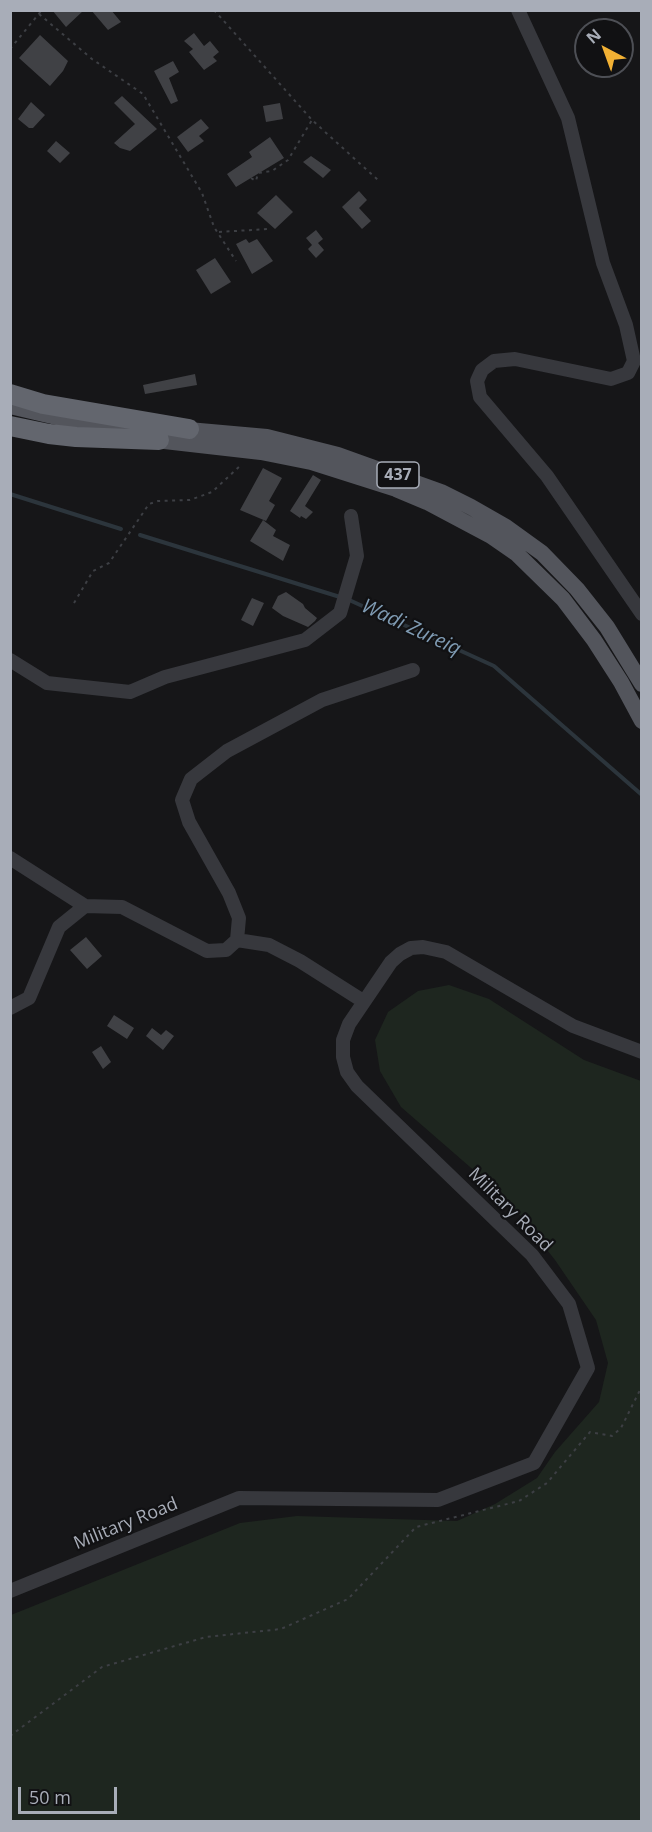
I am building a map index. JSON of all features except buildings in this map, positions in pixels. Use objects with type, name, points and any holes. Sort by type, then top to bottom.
[{"type":"highway","points":[[10,394],[44,404],[189,429]]},
{"type":"highway","points":[[10,426],[76,437],[159,440]]},
{"type":"main road","name":"437","points":[[10,406],[86,424],[189,429],[267,437],[338,455],[441,492],[506,527],[542,553],[577,589],[607,627],[642,684]]},
{"type":"main road","name":"437","points":[[10,417],[84,434],[261,452],[311,462],[396,489],[461,520],[491,536],[517,554],[570,607],[621,682],[642,721]]},
{"type":"street","points":[[518,10],[568,118],[603,263],[626,325],[634,361],[628,373],[611,379],[515,359],[494,361],[482,370],[477,381],[480,397],[547,476],[642,614]]},
{"type":"street","points":[[10,660],[46,683],[130,692],[165,677],[305,640],[340,613],[357,556],[351,516]]},
{"type":"street","points":[[237,940],[239,918],[229,893],[189,822],[182,800],[191,779],[227,750],[322,700],[413,670]]},
{"type":"street","points":[[10,858],[85,906],[122,907],[207,951],[226,950],[237,940],[253,940],[269,945],[300,961],[363,1001]]},
{"type":"street","points":[[10,1008],[29,998],[59,927],[85,906]]},
{"type":"street","name":"Military Road","points":[[10,1591],[239,1498],[438,1500],[534,1463],[588,1368],[569,1304],[532,1254],[357,1086],[347,1072],[343,1057],[343,1040],[349,1024],[363,1001],[391,962],[411,948],[423,946],[446,952],[573,1026],[642,1052]]},
{"type":"path","points":[[10,49],[42,10]]},
{"type":"path","points":[[214,10],[312,120],[379,181]]},
{"type":"path","points":[[39,14],[92,58],[143,94],[202,193],[217,232],[236,261]]},
{"type":"path","points":[[251,178],[256,181],[258,173],[272,171],[288,160],[312,120]]},
{"type":"path","points":[[217,232],[267,229]]},
{"type":"path","points":[[74,603],[93,571],[109,563],[149,504],[158,501],[190,500],[212,492],[241,465]]},
{"type":"path","points":[[10,1736],[102,1666],[206,1637],[281,1629],[348,1599],[416,1527],[519,1500],[547,1483],[590,1432],[612,1436],[621,1428],[642,1386]]},
{"type":"shaded area","points":[[449,985],[489,999],[584,1060],[641,1081],[641,1821],[11,1821],[11,1615],[240,1523],[297,1516],[457,1521],[495,1504],[537,1478],[555,1452],[599,1402],[608,1363],[596,1320],[555,1260],[508,1200],[401,1107],[380,1071],[375,1040],[388,1012],[418,991]]},
{"type":"waterway","name":"Wadi Zureiq","points":[[10,494],[121,529]]},
{"type":"waterway","name":"Wadi Zureiq","points":[[140,535],[340,597]]},
{"type":"waterway","name":"Wadi Zureiq","points":[[347,599],[494,666],[642,795]]}]
